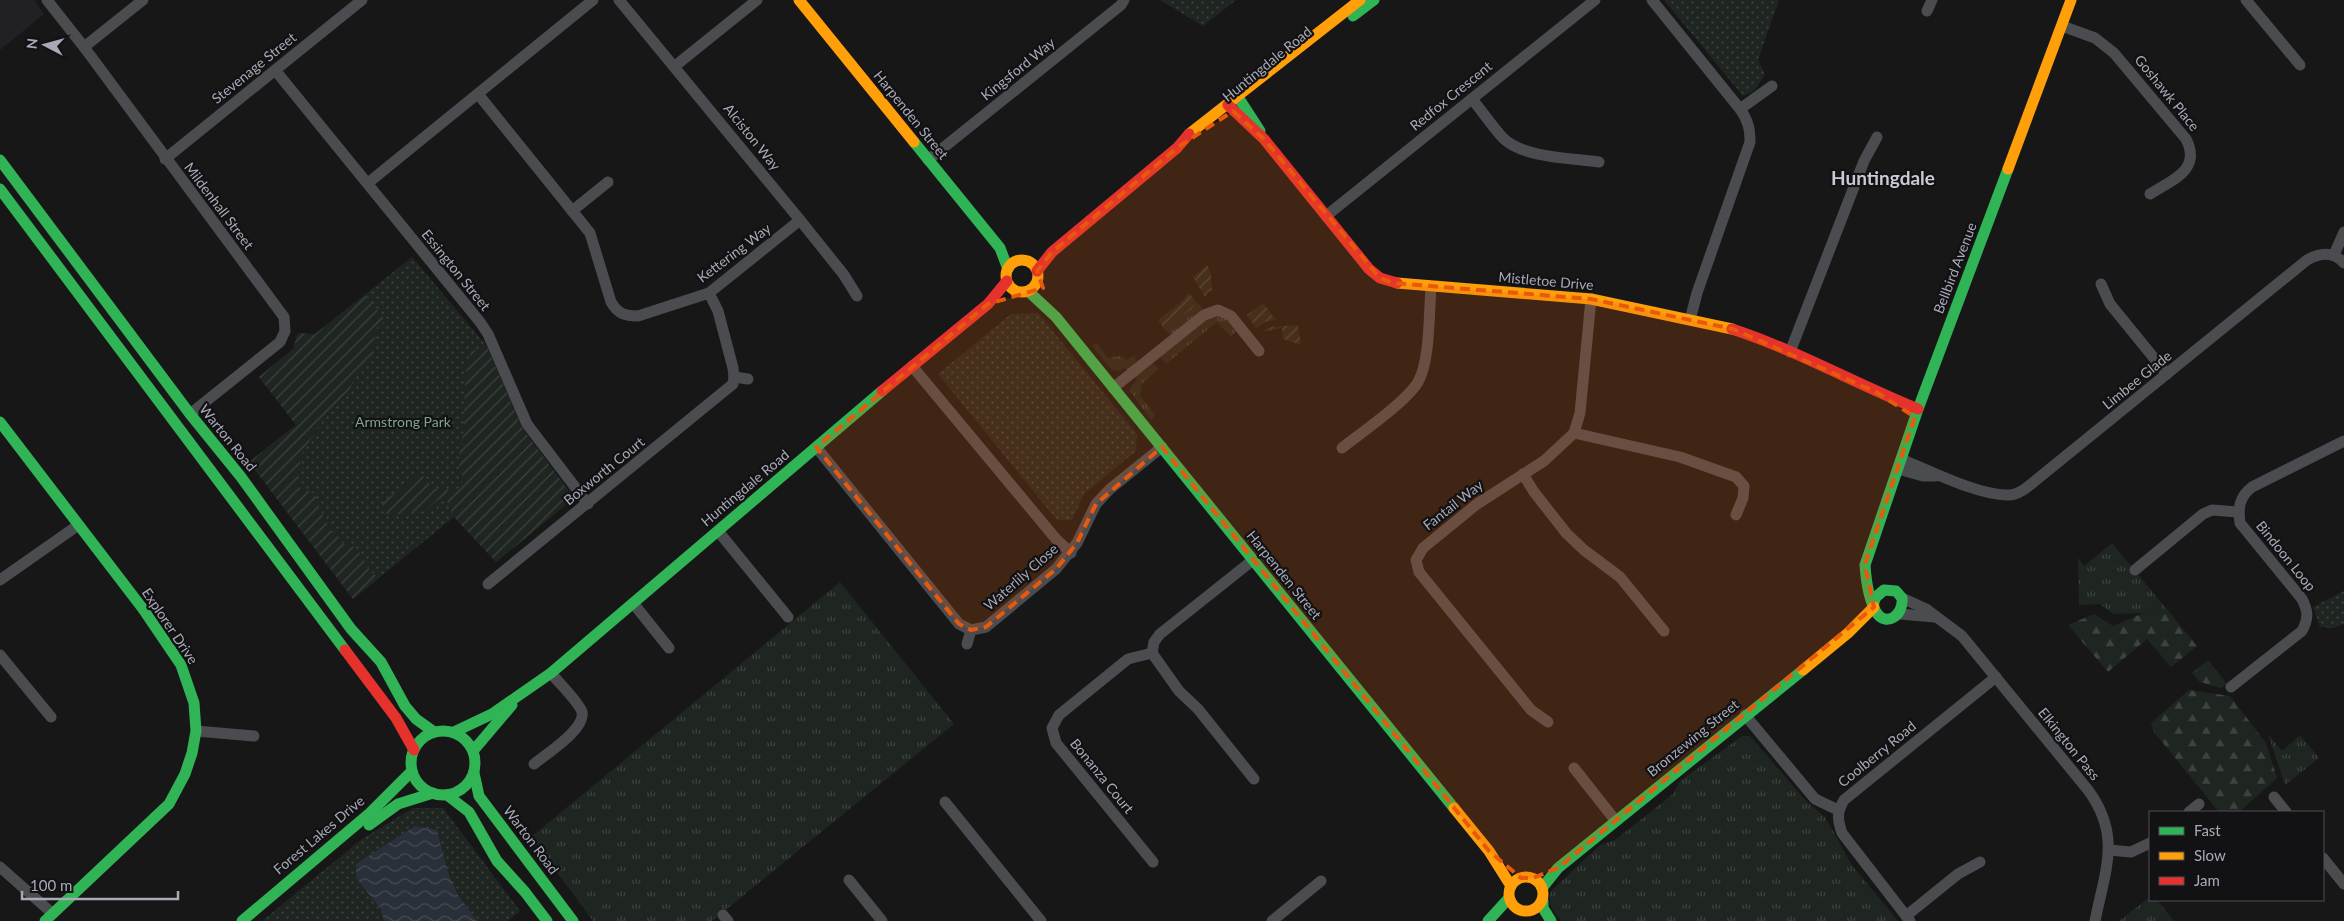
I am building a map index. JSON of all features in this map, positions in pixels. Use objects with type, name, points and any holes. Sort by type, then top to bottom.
[{"type":"street","name":"Mildenhall Street","points":[[47,0],[284,317],[285,331],[280,342],[190,414]]},
{"type":"street","points":[[84,47],[143,0]]},
{"type":"street","name":"Stevenage Street","points":[[165,159],[362,0]]},
{"type":"street","points":[[368,183],[593,0]]},
{"type":"street","name":"Alciston Way","points":[[619,0],[800,220],[844,275],[857,296]]},
{"type":"street","points":[[675,66],[757,0]]},
{"type":"street","name":"Harpenden Street","points":[[798,0],[1000,248],[1008,269],[1007,281],[1013,289],[1025,292],[1056,318],[1489,851],[1511,886]]},
{"type":"street","name":"Kingsford Way","points":[[928,160],[1121,5],[1124,0]]},
{"type":"street","name":"Huntingdale Road","points":[[1032,267],[1177,148],[1193,140],[1360,0]]},
{"type":"street","name":"Huntingdale Road","points":[[1240,100],[1374,0]]},
{"type":"street","name":"Redfox Crescent","points":[[1326,216],[1595,0]]},
{"type":"street","points":[[1652,0],[1747,118],[1750,130],[1750,142],[1697,293],[1690,320]]},
{"type":"street","name":"Bellbird Avenue","points":[[1874,605],[1865,574],[1865,565],[1870,548],[1916,413],[2071,0]]},
{"type":"street","points":[[2246,0],[2300,65]]},
{"type":"street","name":"Goshawk Place","points":[[2062,26],[2095,38],[2114,53],[2186,139],[2191,148],[2192,158],[2184,171],[2150,194]]},
{"type":"street","name":"Essington Street","points":[[276,70],[488,334],[527,424],[588,504]]},
{"type":"street","points":[[1740,109],[1772,86]]},
{"type":"street","name":"Kettering Way","points":[[478,94],[590,233],[611,302],[616,311],[626,316],[638,316],[709,293],[800,220]]},
{"type":"street","points":[[1472,98],[1504,138],[1516,147],[1528,152],[1599,162]]},
{"type":"street","name":"Mistletoe Drive","points":[[1240,100],[1264,139],[1369,269],[1380,278],[1393,283],[1431,287],[1591,300],[1733,329],[1790,352],[1916,413]]},
{"type":"street","name":"Mistletoe Drive","points":[[1231,108],[1264,139]]},
{"type":"street","points":[[1790,352],[1864,161],[1877,137]]},
{"type":"street","name":"Warton Road","points":[[0,160],[190,414],[241,477],[351,628],[381,662],[405,706],[416,719],[434,732]]},
{"type":"street","points":[[572,211],[608,182]]},
{"type":"street","points":[[0,189],[396,718],[414,750]]},
{"type":"street","points":[[2344,232],[2334,255],[2344,263]]},
{"type":"street","name":"Harpenden Street","points":[[1000,248],[1032,267],[1056,318]]},
{"type":"street","name":"Limbee Glade","points":[[1900,464],[1923,476],[1936,476],[1995,494],[2010,496],[2024,489],[2307,260],[2320,254],[2334,255]]},
{"type":"street","points":[[1008,269],[1014,262],[1032,267],[1035,285],[1025,292]]},
{"type":"street","name":"Huntingdale Road","points":[[454,732],[466,728],[522,695],[550,673],[912,366],[988,304],[1007,281]]},
{"type":"street","points":[[2101,284],[2110,304],[2168,374]]},
{"type":"street","points":[[1342,448],[1409,393],[1418,382],[1424,365],[1431,287]]},
{"type":"street","name":"Huntingdale Road","points":[[988,304],[1025,292]]},
{"type":"street","points":[[709,293],[718,311],[734,377],[748,379]]},
{"type":"street","points":[[1591,300],[1580,414],[1574,433],[1680,457],[1736,477],[1744,486],[1743,498],[1736,516]]},
{"type":"street","points":[[1113,388],[1204,315],[1218,310],[1231,316],[1258,351]]},
{"type":"street","points":[[912,366],[1056,538],[1071,553]]},
{"type":"street","name":"Boxworth Court","points":[[488,584],[729,388],[734,377]]},
{"type":"street","name":"Explorer Drive","points":[[0,422],[77,526],[143,609],[181,665],[194,703],[196,731],[185,774],[169,804],[48,917]]},
{"type":"street","name":"Fantail Way","points":[[1548,722],[1531,710],[1425,580],[1419,572],[1416,560],[1423,548],[1477,504],[1544,461],[1574,433]]},
{"type":"street","points":[[2135,570],[2203,514],[2212,510],[2238,512],[2240,500],[2252,487],[2344,441]]},
{"type":"street","points":[[816,447],[960,624],[971,630],[967,644]]},
{"type":"street","name":"Waterlily Close","points":[[971,630],[986,627],[1056,569],[1071,553],[1096,504],[1110,489],[1162,447]]},
{"type":"street","points":[[1523,474],[1534,492],[1567,534],[1584,550],[1620,577],[1664,631]]},
{"type":"street","name":"Bindoon Loop","points":[[2231,687],[2302,631],[2307,621],[2308,610],[2302,599],[2240,523],[2238,512]]},
{"type":"street","points":[[0,580],[77,526]]},
{"type":"street","points":[[718,531],[788,618]]},
{"type":"street","name":"Bellbird Avenue","points":[[1870,548],[1873,571],[1876,578],[1889,589]]},
{"type":"street","points":[[1252,560],[1160,634],[1154,642],[1152,653],[1179,691],[1198,709],[1254,779]]},
{"type":"street","points":[[1889,589],[1896,591],[1902,598],[1904,605],[1900,614],[1891,619],[1886,619],[1876,612],[1874,605],[1880,592],[1889,589]]},
{"type":"street","name":"Elkington Pass","points":[[1902,598],[1926,610],[1962,636],[2096,801],[2106,822],[2109,850],[2095,921]]},
{"type":"street","points":[[633,603],[669,648]]},
{"type":"street","name":"Bronzewing Street","points":[[1542,888],[1558,868],[1848,633],[1874,605]]},
{"type":"street","name":"Elkington Pass","points":[[1900,614],[1934,617]]},
{"type":"street","name":"Bronzewing Street","points":[[1848,633],[1886,619]]},
{"type":"street","name":"Bonanza Court","points":[[1152,653],[1128,659],[1059,715],[1052,728],[1056,742],[1152,862]]},
{"type":"street","points":[[0,655],[51,717]]},
{"type":"street","points":[[534,764],[576,729],[582,719],[581,710],[550,673]]},
{"type":"street","name":"Coolberry Road","points":[[1838,810],[1844,800],[1996,677]]},
{"type":"street","name":"Huntingdale Road","points":[[473,751],[522,695]]},
{"type":"street","points":[[1745,715],[1815,799],[1838,810],[1838,822],[1842,833],[1908,918],[1958,874],[1980,862]]},
{"type":"street","points":[[196,731],[254,736]]},
{"type":"street","points":[[473,751],[469,743],[454,732],[434,732],[426,736],[414,750],[411,760],[412,771],[424,788],[433,793],[447,795],[464,788],[474,773]]},
{"type":"street","name":"Warton Road","points":[[473,751],[474,773],[479,796],[573,921]]},
{"type":"street","points":[[1574,768],[1615,820]]},
{"type":"street","name":"Forest Lakes Drive","points":[[242,921],[370,813],[412,771]]},
{"type":"street","name":"Forest Lakes Drive","points":[[255,921],[375,820],[398,804],[433,793]]},
{"type":"street","points":[[447,795],[468,812],[497,862],[525,892],[547,921]]},
{"type":"street","points":[[2274,797],[2285,811]]},
{"type":"street","points":[[946,802],[1041,921]]},
{"type":"street","points":[[2190,811],[2199,804]]},
{"type":"street","points":[[2109,850],[2132,852],[2149,844]]},
{"type":"street","name":"Harpenden Street","points":[[1489,851],[1521,878]]},
{"type":"street","points":[[2324,859],[2344,884]]},
{"type":"street","points":[[0,867],[48,917]]},
{"type":"street","name":"Bronzewing Street","points":[[1533,878],[1558,868]]},
{"type":"street","points":[[1488,921],[1509,898],[1511,886],[1521,878],[1533,878],[1542,888],[1543,908],[1551,921]]},
{"type":"street","points":[[849,880],[882,921]]},
{"type":"street","points":[[1272,921],[1320,881]]},
{"type":"street","points":[[1509,898],[1515,908],[1526,912],[1540,921]]},
{"type":"street","points":[[1498,921],[1534,910],[1543,901]]},
{"type":"highlighted area","points":[[1233,111],[1264,139],[1380,278],[1393,283],[1591,299],[1733,329],[1876,392],[1915,417],[1865,565],[1874,607],[1558,868],[1533,878],[1521,878],[1489,851],[1162,447],[1096,504],[1077,543],[1056,569],[986,627],[971,630],[959,624],[816,447],[988,304],[1043,288],[1037,271],[1052,252],[1177,148]]},
{"type":"shaded area","points":[[0,0],[34,0],[44,14],[0,50]]},
{"type":"green space","points":[[1160,0],[1236,0],[1203,26]]},
{"type":"green space","points":[[1664,0],[1779,0],[1758,60],[1765,74],[1755,90],[1743,96]]},
{"type":"green space","name":"Armstrong Park","points":[[412,257],[486,345],[522,428],[574,498],[496,562],[454,517],[353,599],[249,462],[296,425],[259,377],[293,349],[298,333],[315,334]]},
{"type":"green space","points":[[1207,265],[1211,273],[1212,291],[1208,292],[1205,297],[1190,272],[1194,276]]},
{"type":"green space","points":[[1189,293],[1196,302],[1192,309],[1164,329],[1158,320],[1176,306],[1174,302],[1178,305]]},
{"type":"green space","points":[[365,295],[385,320],[374,331],[375,343],[372,357],[358,371],[349,391],[319,426],[305,448],[299,460],[301,467],[296,482],[300,488],[315,494],[322,515],[334,533],[344,544],[355,548],[368,568],[379,577],[353,599],[249,462],[296,425],[259,377],[293,349],[298,333],[315,334]]},
{"type":"green space","points":[[1196,302],[1201,306],[1201,310],[1171,335],[1164,329],[1192,309]]},
{"type":"green space","points":[[1263,303],[1276,320],[1265,322],[1256,329],[1247,315]]},
{"type":"green space","points":[[1038,313],[1137,434],[1136,451],[1084,494],[1072,520],[1057,520],[938,374],[1011,314]]},
{"type":"green space","points":[[1218,316],[1227,320],[1236,331],[1231,337],[1217,322],[1166,364],[1160,357],[1208,319]]},
{"type":"green space","points":[[1298,325],[1301,345],[1283,339],[1282,328],[1262,332],[1269,327]]},
{"type":"green space","points":[[1096,343],[1108,358],[1120,356],[1127,360],[1134,355],[1137,362],[1128,370],[1125,368],[1118,371],[1112,370],[1092,346]]},
{"type":"green space","points":[[486,345],[522,428],[574,498],[496,562],[454,517],[447,501],[439,499],[426,510],[391,515],[384,513],[382,507],[384,501],[421,474],[434,489],[440,488],[457,491],[463,477],[459,459],[464,429],[467,366],[472,352]]},
{"type":"green space","points":[[1153,363],[1158,369],[1142,384],[1140,396],[1155,415],[1151,420],[1130,391],[1137,380],[1135,377]]},
{"type":"green space","points":[[2112,543],[2169,612],[2113,614],[2100,604],[2079,605],[2078,558],[2084,566]]},
{"type":"green space","points":[[840,582],[954,724],[712,921],[593,921],[531,837]]},
{"type":"green space","points":[[2344,591],[2344,624],[2333,628],[2320,627],[2313,607]]},
{"type":"green space","points":[[2169,612],[2197,646],[2171,667],[2147,639],[2108,672],[2068,625],[2094,614],[2113,626],[2143,613]]},
{"type":"green space","points":[[2208,660],[2227,684],[2221,688],[2200,682],[2192,673]]},
{"type":"green space","points":[[2189,690],[2230,696],[2266,743],[2277,778],[2240,811],[2218,811],[2154,732],[2151,723]]},
{"type":"green space","points":[[2268,734],[2282,751],[2300,735],[2319,758],[2285,785]]},
{"type":"green space","points":[[1742,736],[1750,736],[1806,801],[1825,817],[1851,864],[1898,921],[1561,921],[1550,902],[1552,890],[1600,845],[1615,840],[1673,794],[1680,781]]},
{"type":"green space","points":[[413,808],[443,808],[520,911],[508,921],[262,921],[362,839]]},
{"type":"green space","points":[[2149,898],[2149,901],[2158,901],[2174,921],[2119,921]]},
{"type":"water","points":[[415,826],[437,830],[448,873],[458,895],[477,921],[384,921],[381,909],[356,878],[356,864]]},
{"type":"traffic: fast","points":[[1353,16],[1374,0]]},
{"type":"traffic: fast","points":[[1238,97],[1260,131]]},
{"type":"traffic: fast","points":[[914,142],[1000,248],[1008,269]]},
{"type":"traffic: fast","points":[[0,160],[190,414],[241,477],[351,629],[381,662],[405,706],[416,719],[434,732]]},
{"type":"traffic: fast","points":[[1874,602],[1876,597],[1884,590],[1896,591],[1902,598],[1902,604],[1894,617],[1889,619],[1880,617],[1873,607],[1869,595],[1865,565],[1918,409],[2008,169]]},
{"type":"traffic: fast","points":[[0,189],[345,650]]},
{"type":"traffic: fast","points":[[1028,291],[1056,317],[1454,808]]},
{"type":"traffic: fast","points":[[454,732],[492,714],[551,673],[882,391]]},
{"type":"traffic: fast","points":[[0,422],[143,609],[181,665],[194,703],[196,731],[192,753],[185,774],[169,804],[45,921]]},
{"type":"traffic: fast","points":[[1542,888],[1558,868],[1803,670]]},
{"type":"traffic: fast","points":[[473,751],[512,705]]},
{"type":"traffic: fast","points":[[443,731],[455,734],[466,740],[472,751],[475,763],[472,775],[466,786],[455,792],[443,795],[431,792],[420,786],[414,775],[411,763],[414,751],[420,740],[431,734],[443,731]]},
{"type":"traffic: fast","points":[[242,921],[370,813],[412,771]]},
{"type":"traffic: fast","points":[[474,773],[479,796],[573,921]]},
{"type":"traffic: fast","points":[[369,825],[398,804],[433,793]]},
{"type":"traffic: fast","points":[[447,795],[469,812],[497,861],[525,892],[547,921]]},
{"type":"traffic: fast","points":[[1488,921],[1509,898]]},
{"type":"traffic: fast","points":[[1543,901],[1543,908],[1551,921]]},
{"type":"traffic: slow","points":[[799,0],[914,142]]},
{"type":"traffic: slow","points":[[1189,134],[1360,0]]},
{"type":"traffic: slow","points":[[2008,169],[2071,0]]},
{"type":"traffic: slow","points":[[1022,260],[1028,261],[1033,265],[1037,270],[1038,276],[1037,282],[1033,287],[1028,291],[1022,292],[1016,291],[1011,287],[1007,282],[1006,276],[1007,270],[1011,265],[1016,261],[1022,260]]},
{"type":"traffic: slow","points":[[1397,283],[1591,299],[1732,329]]},
{"type":"traffic: slow","points":[[1803,670],[1848,633],[1874,607]]},
{"type":"traffic: slow","points":[[1454,808],[1489,851],[1511,886]]},
{"type":"traffic: slow","points":[[1526,877],[1533,878],[1538,882],[1542,887],[1543,894],[1542,901],[1538,906],[1533,910],[1526,911],[1519,910],[1514,906],[1510,901],[1509,894],[1510,887],[1514,882],[1519,878],[1526,877]]},
{"type":"traffic: jam","points":[[1228,105],[1264,139],[1369,269],[1380,278],[1397,283]]},
{"type":"traffic: jam","points":[[1037,271],[1052,252],[1177,148],[1189,134]]},
{"type":"traffic: jam","points":[[882,391],[988,304],[1007,281]]},
{"type":"traffic: jam","points":[[1732,329],[1803,357],[1918,409]]},
{"type":"traffic: jam","points":[[345,650],[396,718],[414,750]]},
{"type":"district","name":"Huntingdale","points":[[1883,178]]}]
